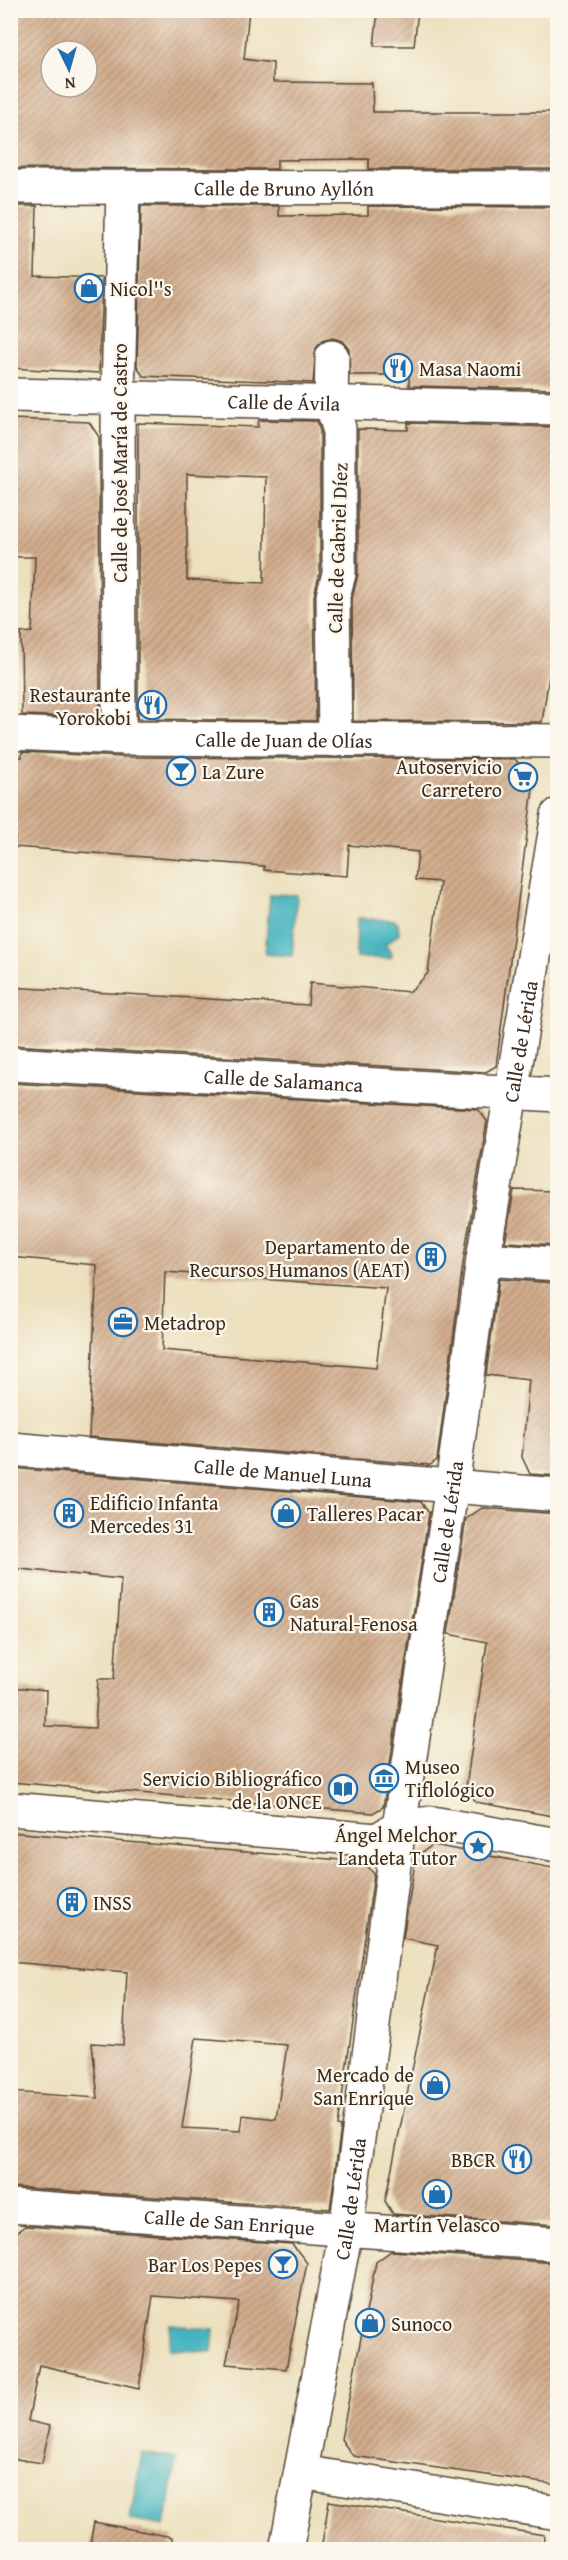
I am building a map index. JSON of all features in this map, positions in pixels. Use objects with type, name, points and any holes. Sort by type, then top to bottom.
[{"type":"street","name":"Calle de Bruno Ayllón","points":[[10,187],[558,188]]},
{"type":"street","name":"Calle de José María de Castro","points":[[123,187],[118,397],[119,722],[124,738]]},
{"type":"street","name":"Calle de Gabriel Díez","points":[[332,357],[331,403],[339,428],[339,574],[333,596],[335,741]]},
{"type":"street","name":"Calle de Ávila","points":[[10,395],[558,408]]},
{"type":"street","name":"Calle de Juan de Olías","points":[[10,733],[124,738],[558,741]]},
{"type":"street","name":"Calle de Lérida","points":[[286,2550],[346,2230],[399,1827],[452,1486],[483,1259],[558,815]]},
{"type":"street","name":"Calle de Salamanca","points":[[10,1064],[558,1095]]},
{"type":"street","points":[[483,1259],[558,1264]]},
{"type":"street","name":"Calle de Manuel Luna","points":[[10,1449],[558,1495]]},
{"type":"street","points":[[10,1809],[377,1840],[399,1827],[432,1823],[558,1845]]},
{"type":"street","name":"Calle de San Enrique","points":[[10,2206],[558,2244]]},
{"type":"street","points":[[301,2472],[558,2513]]},
{"type":"water","points":[[270,894],[297,895],[292,956],[265,954]]},
{"type":"water","points":[[357,918],[394,920],[398,923],[399,934],[385,945],[392,954],[391,958],[356,958]]},
{"type":"water","points":[[171,2325],[214,2329],[212,2352],[169,2349]]},
{"type":"water","points":[[142,2453],[177,2459],[165,2526],[130,2520]]},
{"type":"building","points":[[10,10],[249,10],[244,59],[273,63],[273,82],[372,83],[373,112],[558,112],[558,169],[369,169],[369,159],[277,160],[277,169],[15,168],[16,158],[10,158]]},
{"type":"building","points":[[378,10],[418,10],[414,46],[374,46]]},
{"type":"building","points":[[10,206],[37,206],[35,276],[102,278],[99,373],[10,368]]},
{"type":"building","points":[[141,206],[279,206],[279,216],[368,215],[368,206],[558,207],[558,389],[409,386],[409,375],[350,375],[349,349],[342,341],[333,338],[322,341],[316,348],[313,383],[143,376],[137,366]]},
{"type":"building","points":[[10,419],[89,422],[99,437],[100,718],[22,715],[21,633],[32,632],[35,557],[10,557]]},
{"type":"building","points":[[259,420],[317,421],[320,431],[320,571],[314,596],[316,721],[138,719],[138,423],[258,427]],"holes":[[[187,474],[266,477],[264,583],[187,580]]]},
{"type":"building","points":[[408,423],[558,427],[558,617],[542,722],[353,721],[352,598],[358,574],[358,429],[408,430]]},
{"type":"building","points":[[22,752],[124,757],[515,759],[534,781],[496,1066],[486,1072],[10,1045],[10,987],[308,1005],[310,983],[410,992],[428,973],[440,882],[415,880],[418,852],[349,845],[347,876],[264,870],[264,866],[15,847],[15,828],[10,828],[10,757],[22,757]]},
{"type":"building","points":[[10,1083],[478,1109],[487,1121],[464,1256],[437,1460],[430,1465],[89,1437],[97,1265],[10,1257]],"holes":[[[165,1272],[386,1288],[376,1368],[162,1350]]]},
{"type":"building","points":[[514,1190],[558,1191],[558,1245],[505,1242]]},
{"type":"building","points":[[499,1279],[558,1283],[558,1476],[530,1474],[522,1457],[529,1380],[486,1375]]},
{"type":"building","points":[[10,1468],[421,1502],[429,1513],[383,1807],[373,1813],[10,1782],[10,1687],[46,1690],[45,1726],[95,1728],[98,1679],[114,1679],[121,1579],[10,1568]]},
{"type":"building","points":[[482,1508],[558,1514],[558,1817],[476,1802],[466,1787],[487,1642],[448,1634],[466,1519]]},
{"type":"building","points":[[10,1832],[364,1862],[374,1874],[338,2126],[341,2127],[330,2209],[10,2187],[10,2092],[98,2098],[92,2043],[123,2045],[127,1972],[10,1962]],"holes":[[[196,2038],[287,2045],[276,2119],[243,2115],[241,2131],[182,2128]]]},
{"type":"building","points":[[433,1845],[558,1869],[558,2225],[393,2214],[385,2201],[438,1945],[403,1938],[416,1856]]},
{"type":"building","points":[[25,2226],[292,2244],[307,2263],[286,2369],[226,2364],[239,2302],[153,2296],[139,2388],[39,2365],[28,2421],[50,2426],[42,2463],[10,2458],[10,2237]]},
{"type":"building","points":[[391,2251],[558,2263],[558,2485],[353,2456],[341,2439],[376,2262]]},
{"type":"building","points":[[329,2501],[544,2535],[543,2550],[321,2550]]},
{"type":"building","points":[[94,2522],[172,2537],[171,2550],[89,2550]]},
{"type":"place","name":"Nicol''s","points":[[89,288]]},
{"type":"place","name":"Masa Naomi","points":[[398,368]]},
{"type":"place","name":"Restaurante Yorokobi","points":[[152,705]]},
{"type":"place","name":"La Zure","points":[[181,771]]},
{"type":"place","name":"Autoservicio Carretero","points":[[523,777]]},
{"type":"place","name":"Departamento de Recursos Humanos (AEAT)","points":[[431,1257]]},
{"type":"place","name":"Metadrop","points":[[123,1322]]},
{"type":"place","name":"Edificio Infanta Mercedes 31","points":[[69,1513]]},
{"type":"place","name":"Talleres Pacar","points":[[286,1513]]},
{"type":"place","name":"Gas Natural-Fenosa","points":[[269,1612]]},
{"type":"place","name":"Museo Tiflológico","points":[[384,1778]]},
{"type":"place","name":"Servicio Bibliográfico de la ONCE","points":[[343,1789]]},
{"type":"place","name":"Ángel Melchor Landeta Tutor","points":[[478,1846]]},
{"type":"place","name":"INSS","points":[[72,1902]]},
{"type":"place","name":"Mercado de San Enrique","points":[[435,2085]]},
{"type":"place","name":"BBCR","points":[[517,2159]]},
{"type":"place","name":"Martín Velasco","points":[[437,2194]]},
{"type":"place","name":"Bar Los Pepes","points":[[283,2264]]},
{"type":"place","name":"Sunoco","points":[[370,2323]]}]
